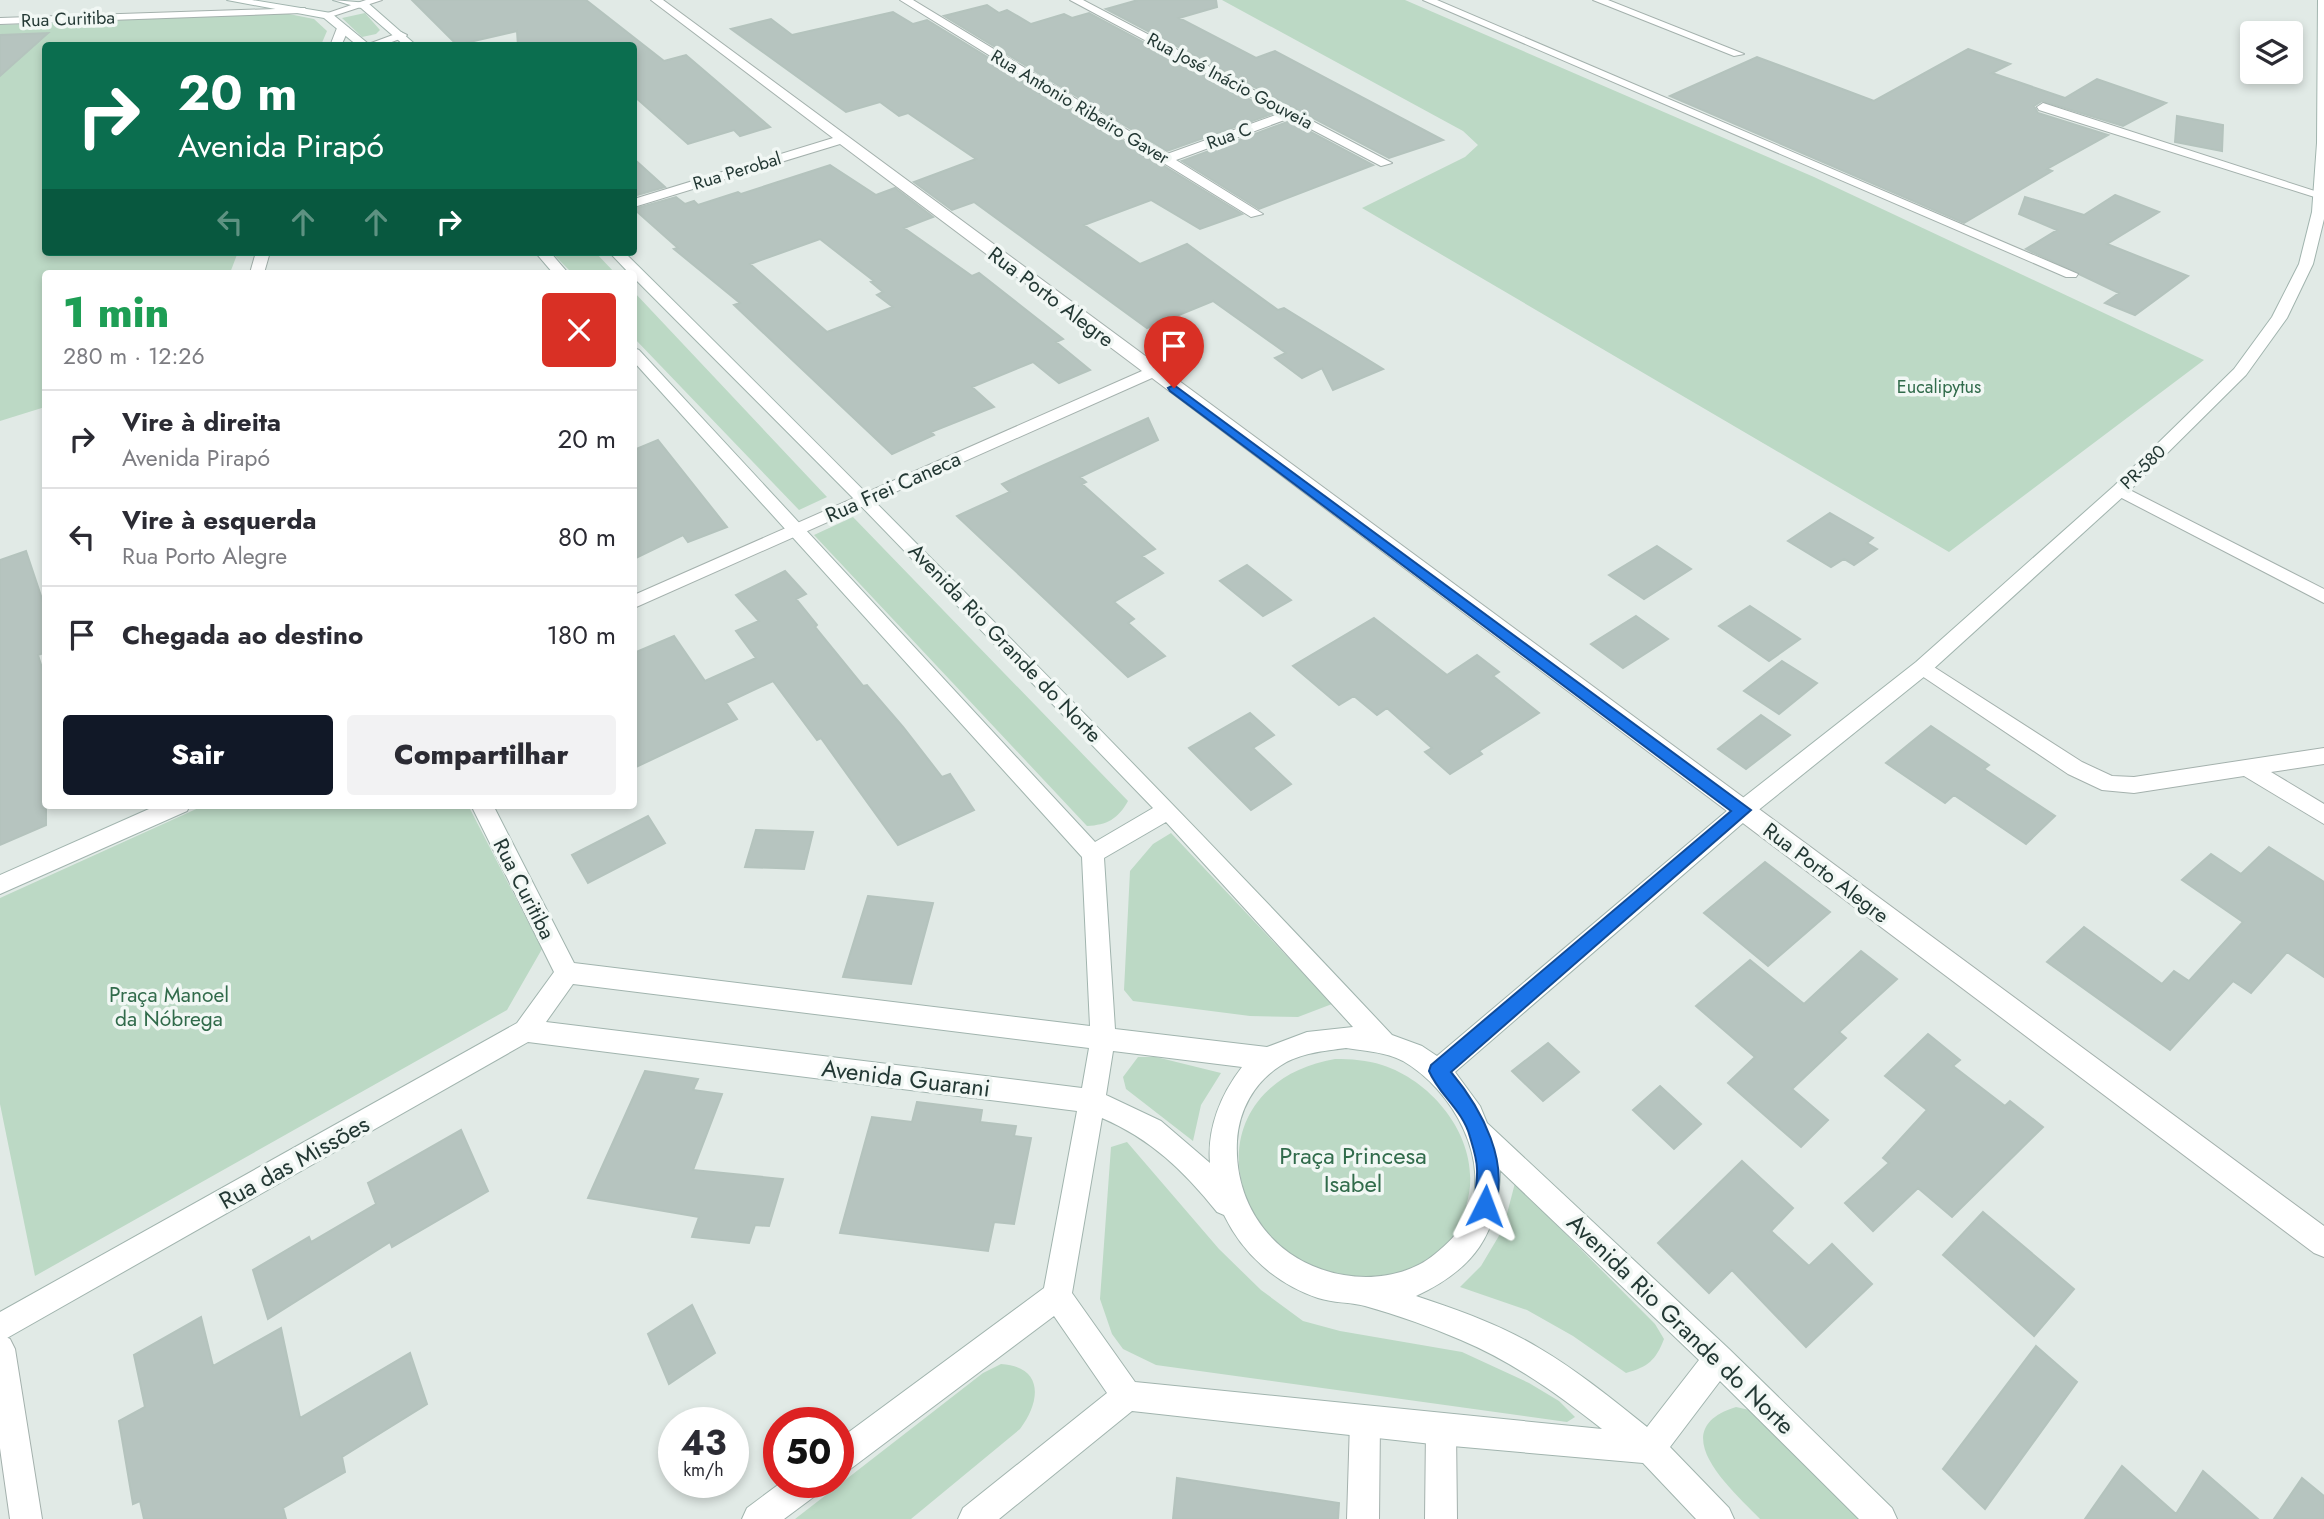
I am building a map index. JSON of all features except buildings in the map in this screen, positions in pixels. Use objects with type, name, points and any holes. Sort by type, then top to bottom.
[{"type":"street","name":"Rua Curitiba","points":[[179,15],[205,8],[219,0]]},
{"type":"street","points":[[226,0],[227,13]]},
{"type":"street","points":[[232,0],[327,15],[377,0]]},
{"type":"street","points":[[338,0],[364,5],[408,42]]},
{"type":"street","name":"Rua Porto Alegre","points":[[656,0],[839,140],[2324,1242]]},
{"type":"street","name":"Rua Antonio Ribeiro Gaver","points":[[905,0],[1255,214]]},
{"type":"street","name":"Rua José Inácio Gouveia","points":[[1075,0],[1386,163]]},
{"type":"street","points":[[1428,0],[2071,274]]},
{"type":"street","points":[[1598,0],[1738,54]]},
{"type":"street","name":"PR-580","points":[[1438,1071],[1742,810],[1923,667],[2120,490],[2240,372],[2279,318],[2306,264],[2321,197],[2323,0]]},
{"type":"street","name":"Rua Curitiba","points":[[0,21],[301,10]]},
{"type":"street","points":[[327,15],[362,42]]},
{"type":"street","points":[[337,42],[343,28]]},
{"type":"street","points":[[379,42],[401,35]]},
{"type":"street","points":[[2043,107],[2321,197]]},
{"type":"street","name":"Rua C","points":[[1167,159],[1292,113]]},
{"type":"street","name":"Rua Perobal","points":[[637,202],[839,140]]},
{"type":"street","points":[[546,256],[558,270]]},
{"type":"street","name":"Avenida Rio Grande do Norte","points":[[619,256],[633,270]]},
{"type":"street","name":"Avenida Rio Grande do Norte","points":[[637,274],[864,499],[1168,810],[1385,1044]]},
{"type":"street","points":[[637,356],[794,531],[1093,854],[1104,1039],[1090,1101],[1057,1296],[854,1448]]},
{"type":"street","name":"Rua Frei Caneca","points":[[637,602],[1152,372]]},
{"type":"street","points":[[2120,490],[2324,597]]},
{"type":"street","points":[[1923,667],[2075,768],[2110,784],[2134,785],[2244,766],[2324,756]]},
{"type":"street","points":[[2244,766],[2324,815]]},
{"type":"street","points":[[0,885],[170,809]]},
{"type":"street","name":"Rua Curitiba","points":[[484,809],[567,973]]},
{"type":"street","points":[[1093,854],[1168,810]]},
{"type":"street","points":[[567,973],[1269,1059]]},
{"type":"street","name":"Rua das Missões","points":[[0,1328],[526,1031],[567,973]]},
{"type":"street","name":"Avenida Guarani","points":[[526,1031],[1090,1101],[1139,1119],[1191,1158],[1242,1222]]},
{"type":"street","points":[[1368,1294],[1409,1287],[1444,1269],[1470,1241],[1485,1206],[1487,1169],[1479,1131],[1463,1102],[1438,1071],[1412,1054],[1385,1044],[1346,1037],[1306,1042],[1269,1059],[1245,1083],[1228,1114],[1222,1149],[1226,1186],[1242,1222],[1265,1251],[1296,1274],[1332,1289],[1368,1294],[1466,1327],[1527,1357],[1569,1384],[1650,1448],[1718,1519]]},
{"type":"street","name":"Avenida Rio Grande do Norte","points":[[1479,1131],[1719,1359],[1881,1519]]},
{"type":"street","points":[[1057,1296],[1127,1396]]},
{"type":"street","points":[[0,1349],[26,1519]]},
{"type":"street","points":[[1650,1448],[1719,1359]]},
{"type":"street","points":[[974,1519],[1127,1396],[1441,1430],[1650,1448]]},
{"type":"street","points":[[1363,1519],[1365,1422]]},
{"type":"street","points":[[1441,1430],[1441,1519]]},
{"type":"street","points":[[758,1519],[786,1498]]},
{"type":"green space","name":"Eucalipytus","points":[[1222,0],[1405,0],[1814,177],[2204,360],[1949,552],[1362,208],[1465,157],[1478,145],[1463,131]]},
{"type":"green space","points":[[284,13],[314,19],[327,31],[322,42],[42,42],[42,256],[236,256],[231,270],[42,270],[42,408],[0,421],[0,25]]},
{"type":"green space","points":[[365,13],[380,30],[376,34],[362,37],[342,18]]},
{"type":"green space","points":[[555,256],[599,256],[612,270],[569,270]]},
{"type":"green space","points":[[637,295],[827,497],[799,510],[637,341]]},
{"type":"green space","points":[[853,517],[1128,801],[1116,817],[1087,826],[814,535]]},
{"type":"green space","name":"Praça Manoel da Nóbrega","points":[[196,809],[470,809],[542,949],[507,1010],[35,1276],[0,1104],[0,898]]},
{"type":"green space","points":[[1171,833],[1332,1004],[1298,1017],[1250,1016],[1133,1001],[1124,990],[1130,871],[1153,844]]},
{"type":"green space","points":[[1138,1057],[1156,1057],[1221,1073],[1201,1105],[1193,1141],[1126,1089],[1123,1077]]},
{"type":"green space","name":"Praça Princesa Isabel","points":[[1335,1059],[1382,1065],[1421,1086],[1452,1120],[1463,1140],[1469,1162],[1470,1184],[1466,1206],[1452,1239],[1438,1256],[1414,1270],[1389,1278],[1362,1280],[1335,1276],[1310,1267],[1287,1253],[1267,1234],[1252,1211],[1242,1184],[1239,1158],[1242,1134],[1251,1112],[1265,1093],[1284,1078],[1308,1066]]},
{"type":"green space","points":[[1127,1142],[1219,1249],[1261,1290],[1303,1321],[1340,1331],[1462,1352],[1529,1383],[1559,1401],[1575,1417],[1567,1422],[1156,1365],[1123,1349],[1112,1334],[1100,1299],[1111,1147]]},
{"type":"green space","points":[[1515,1183],[1655,1324],[1664,1339],[1658,1352],[1646,1365],[1626,1373],[1573,1336],[1527,1310],[1460,1287],[1481,1266],[1503,1229]]},
{"type":"green space","points":[[1001,1364],[1025,1371],[1035,1387],[1035,1397],[1027,1418],[1020,1429],[911,1519],[795,1519],[822,1498],[854,1498],[854,1473],[983,1373]]},
{"type":"green space","points":[[1736,1407],[1754,1411],[1866,1519],[1760,1519],[1721,1477],[1710,1461],[1704,1445],[1705,1430],[1715,1417]]},
{"type":"route","points":[[1174,388],[1742,810],[1438,1071],[1463,1102],[1479,1131],[1487,1169],[1485,1206]]}]
